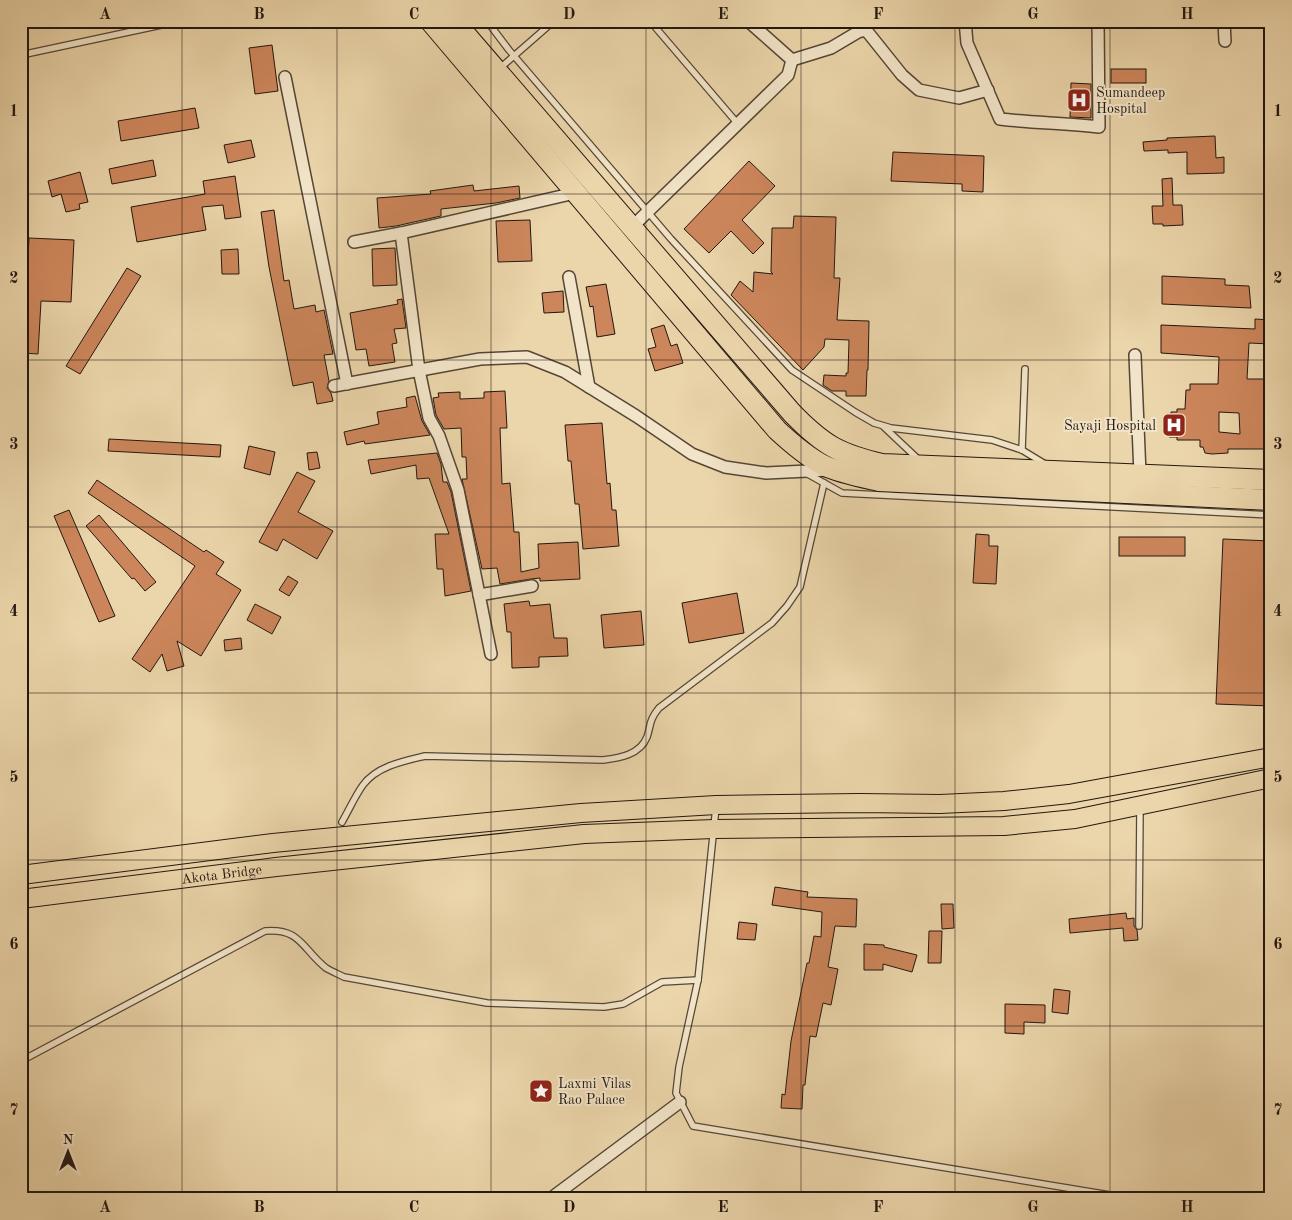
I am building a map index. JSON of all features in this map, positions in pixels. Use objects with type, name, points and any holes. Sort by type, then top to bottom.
[{"type":"highway","points":[[430,21],[777,430],[795,447],[823,465],[831,476],[879,481],[1271,500]]},
{"type":"highway","points":[[454,21],[792,413],[830,447],[856,458],[882,464],[1271,480]]},
{"type":"main road","points":[[21,875],[273,843],[581,813],[716,805],[940,804],[1004,801],[1069,794],[1271,757]]},
{"type":"main road","name":"Akota Bridge","points":[[21,899],[276,867],[584,834],[714,829],[1004,826],[1076,819],[1271,778]]},
{"type":"street","points":[[748,21],[792,60]]},
{"type":"street","points":[[965,21],[968,43],[1000,118],[1099,127],[1098,21]]},
{"type":"street","points":[[1224,21],[1225,42]]},
{"type":"street","points":[[792,60],[831,48],[859,26],[866,30],[902,75],[919,90],[959,98],[988,90]]},
{"type":"street","points":[[632,227],[788,75],[792,60]]},
{"type":"street","points":[[285,77],[347,384]]},
{"type":"street","points":[[354,242],[575,193]]},
{"type":"street","points":[[401,233],[419,370],[429,418],[439,436],[458,490],[491,654]]},
{"type":"street","points":[[569,277],[589,387]]},
{"type":"street","points":[[1135,355],[1140,474]]},
{"type":"street","points":[[334,386],[480,359],[527,357],[565,372],[692,454],[725,467],[766,473],[802,472],[831,476],[856,458]]},
{"type":"street","points":[[480,595],[532,586]]},
{"type":"street","points":[[550,1199],[680,1102]]},
{"type":"lane","points":[[21,55],[180,21]]},
{"type":"lane","points":[[488,21],[648,212],[792,370],[855,412],[882,425],[992,440],[1022,450],[1058,471]]},
{"type":"lane","points":[[496,70],[554,21]]},
{"type":"lane","points":[[650,21],[738,124]]},
{"type":"lane","points":[[1022,450],[1025,369]]},
{"type":"lane","points":[[882,425],[924,466]]},
{"type":"lane","points":[[802,472],[831,476],[842,492],[1271,515]]},
{"type":"lane","points":[[342,822],[364,784],[375,774],[398,762],[425,756],[603,760],[620,758],[633,753],[646,739],[652,717],[659,708],[772,622],[787,606],[800,587],[831,476]]},
{"type":"lane","points":[[716,805],[698,980],[679,1067],[676,1093],[692,1126],[1134,1199]]},
{"type":"lane","points":[[1140,806],[1140,926]]},
{"type":"lane","points":[[21,1061],[265,931],[282,931],[298,937],[327,968],[344,977],[487,1003],[604,1007],[622,1004],[662,982],[698,980]]},
{"type":"building","points":[[272,45],[278,91],[255,94],[249,48]]},
{"type":"building","points":[[1111,69],[1146,69],[1146,83],[1111,83]]},
{"type":"building","points":[[1071,83],[1091,84],[1091,118],[1070,117]]},
{"type":"building","points":[[195,108],[199,128],[121,141],[118,121]]},
{"type":"building","points":[[1215,136],[1216,158],[1224,157],[1224,173],[1187,174],[1187,152],[1168,153],[1168,150],[1144,151],[1143,142],[1167,140],[1167,138]]},
{"type":"building","points":[[251,140],[255,157],[228,163],[224,145]]},
{"type":"building","points":[[893,152],[984,156],[983,192],[962,191],[962,184],[891,181]]},
{"type":"building","points":[[153,160],[156,176],[112,184],[109,169]]},
{"type":"building","points":[[749,161],[775,186],[742,220],[764,243],[753,254],[731,231],[709,253],[684,229]]},
{"type":"building","points":[[80,172],[88,202],[79,204],[80,209],[66,212],[61,194],[52,197],[48,181]]},
{"type":"building","points":[[235,176],[241,217],[225,219],[223,205],[202,207],[206,230],[137,242],[131,207],[205,194],[203,181]]},
{"type":"building","points":[[1172,178],[1173,205],[1182,205],[1183,225],[1163,226],[1163,224],[1153,224],[1152,206],[1163,206],[1162,179]]},
{"type":"building","points":[[473,185],[474,191],[519,186],[520,198],[496,203],[441,209],[441,216],[379,228],[377,198],[431,194],[430,191]]},
{"type":"building","points":[[274,210],[284,281],[289,280],[294,309],[315,305],[316,312],[324,310],[333,354],[324,355],[329,381],[327,388],[331,393],[333,401],[317,404],[313,382],[293,386],[269,267],[261,212]]},
{"type":"building","points":[[794,216],[836,217],[834,278],[840,278],[837,320],[869,321],[866,396],[846,396],[846,391],[832,391],[823,385],[824,375],[846,376],[846,373],[848,373],[849,340],[825,339],[824,347],[803,370],[731,295],[740,281],[753,292],[754,272],[773,274],[771,272],[772,228],[793,228]]},
{"type":"building","points":[[530,220],[532,261],[498,262],[496,221]]},
{"type":"building","points":[[29,238],[74,240],[71,302],[41,301],[38,354],[23,353]]},
{"type":"building","points":[[395,248],[397,285],[373,286],[372,249]]},
{"type":"building","points":[[238,249],[239,274],[222,274],[221,250]]},
{"type":"building","points":[[127,268],[141,276],[80,374],[66,366]]},
{"type":"building","points":[[1162,276],[1225,279],[1225,285],[1249,286],[1251,308],[1162,304]]},
{"type":"building","points":[[606,284],[615,334],[597,337],[593,306],[590,307],[586,287]]},
{"type":"building","points":[[563,291],[564,312],[544,313],[542,293]]},
{"type":"building","points":[[402,299],[406,328],[394,329],[397,343],[392,344],[395,362],[369,366],[366,349],[356,350],[350,313],[398,304],[397,300]]},
{"type":"building","points":[[1255,319],[1271,320],[1271,344],[1249,343],[1247,379],[1271,379],[1271,449],[1228,449],[1228,453],[1212,454],[1205,453],[1203,447],[1200,447],[1200,440],[1177,440],[1177,437],[1169,437],[1171,412],[1177,412],[1177,409],[1185,409],[1186,390],[1190,390],[1190,384],[1218,384],[1219,357],[1161,353],[1161,325],[1255,329]],"holes":[[[1219,412],[1239,413],[1240,434],[1219,432]]]},
{"type":"building","points":[[664,325],[671,346],[677,344],[683,363],[655,371],[648,349],[656,347],[651,329]]},
{"type":"building","points":[[505,391],[507,428],[500,428],[502,484],[510,483],[514,532],[519,532],[521,572],[539,568],[538,544],[578,542],[580,579],[540,581],[540,578],[500,584],[497,568],[482,569],[462,479],[467,479],[466,457],[462,457],[461,428],[444,429],[436,415],[433,398],[439,397],[438,393],[460,392],[460,399],[484,398],[484,392]]},
{"type":"building","points":[[415,396],[422,421],[430,435],[365,444],[364,441],[347,445],[344,432],[379,424],[377,412],[407,407],[406,398]]},
{"type":"building","points":[[602,423],[607,484],[610,483],[612,510],[616,510],[619,546],[583,549],[579,504],[575,504],[571,461],[568,461],[565,425]]},
{"type":"building","points":[[109,439],[221,445],[220,457],[108,451]]},
{"type":"building","points":[[249,446],[275,452],[270,475],[244,468]]},
{"type":"building","points":[[317,452],[320,468],[309,470],[307,453]]},
{"type":"building","points":[[437,453],[441,464],[443,482],[447,482],[451,492],[471,591],[445,596],[443,569],[437,569],[435,534],[449,534],[429,478],[417,479],[416,465],[371,474],[368,460]]},
{"type":"building","points":[[297,472],[315,481],[298,512],[333,531],[317,559],[283,539],[277,551],[259,542]]},
{"type":"building","points":[[97,480],[204,552],[206,550],[224,562],[216,574],[241,590],[201,656],[177,641],[184,666],[167,671],[162,654],[150,672],[132,659],[195,566],[88,493]]},
{"type":"building","points":[[69,510],[115,616],[99,622],[54,516]]},
{"type":"building","points":[[99,515],[156,582],[145,591],[134,578],[132,579],[86,526]]},
{"type":"building","points":[[976,534],[989,535],[989,546],[998,546],[996,584],[973,583]]},
{"type":"building","points":[[1119,537],[1185,537],[1185,556],[1119,556]]},
{"type":"building","points":[[1223,539],[1271,541],[1271,706],[1216,704]]},
{"type":"building","points":[[288,576],[298,582],[289,596],[279,590]]},
{"type":"building","points":[[737,593],[744,633],[689,643],[682,603]]},
{"type":"building","points":[[529,601],[530,606],[550,604],[554,638],[567,638],[568,656],[539,657],[539,667],[512,668],[511,632],[507,632],[504,604]]},
{"type":"building","points":[[255,604],[281,617],[272,634],[247,620]]},
{"type":"building","points":[[641,611],[644,645],[604,648],[601,615]]},
{"type":"building","points":[[241,638],[242,649],[225,651],[224,640]]},
{"type":"building","points":[[775,887],[808,892],[807,897],[857,899],[856,927],[835,926],[828,967],[838,969],[831,1005],[823,1003],[816,1037],[810,1036],[805,1085],[803,1085],[802,1109],[781,1108],[782,1094],[785,1095],[791,1041],[807,963],[809,963],[814,936],[821,937],[822,912],[772,905]]},
{"type":"building","points":[[941,904],[953,904],[954,928],[942,929]]},
{"type":"building","points":[[1126,913],[1127,919],[1134,918],[1138,940],[1124,941],[1123,928],[1070,933],[1069,919]]},
{"type":"building","points":[[739,922],[757,924],[755,940],[737,939]]},
{"type":"building","points":[[929,931],[942,931],[941,963],[928,963]]},
{"type":"building","points":[[864,944],[884,945],[884,947],[917,955],[912,972],[883,964],[883,970],[864,970]]},
{"type":"building","points":[[1054,989],[1070,991],[1068,1014],[1052,1012]]},
{"type":"building","points":[[1005,1004],[1045,1005],[1045,1023],[1024,1022],[1024,1034],[1005,1033]]},
{"type":"place","name":"Sumandeep Hospital","points":[[1079,100]]},
{"type":"place","name":"Sayaji Hospital","points":[[1174,425]]},
{"type":"place","name":"Laxmi Vilas Rao Palace","points":[[541,1091]]}]
